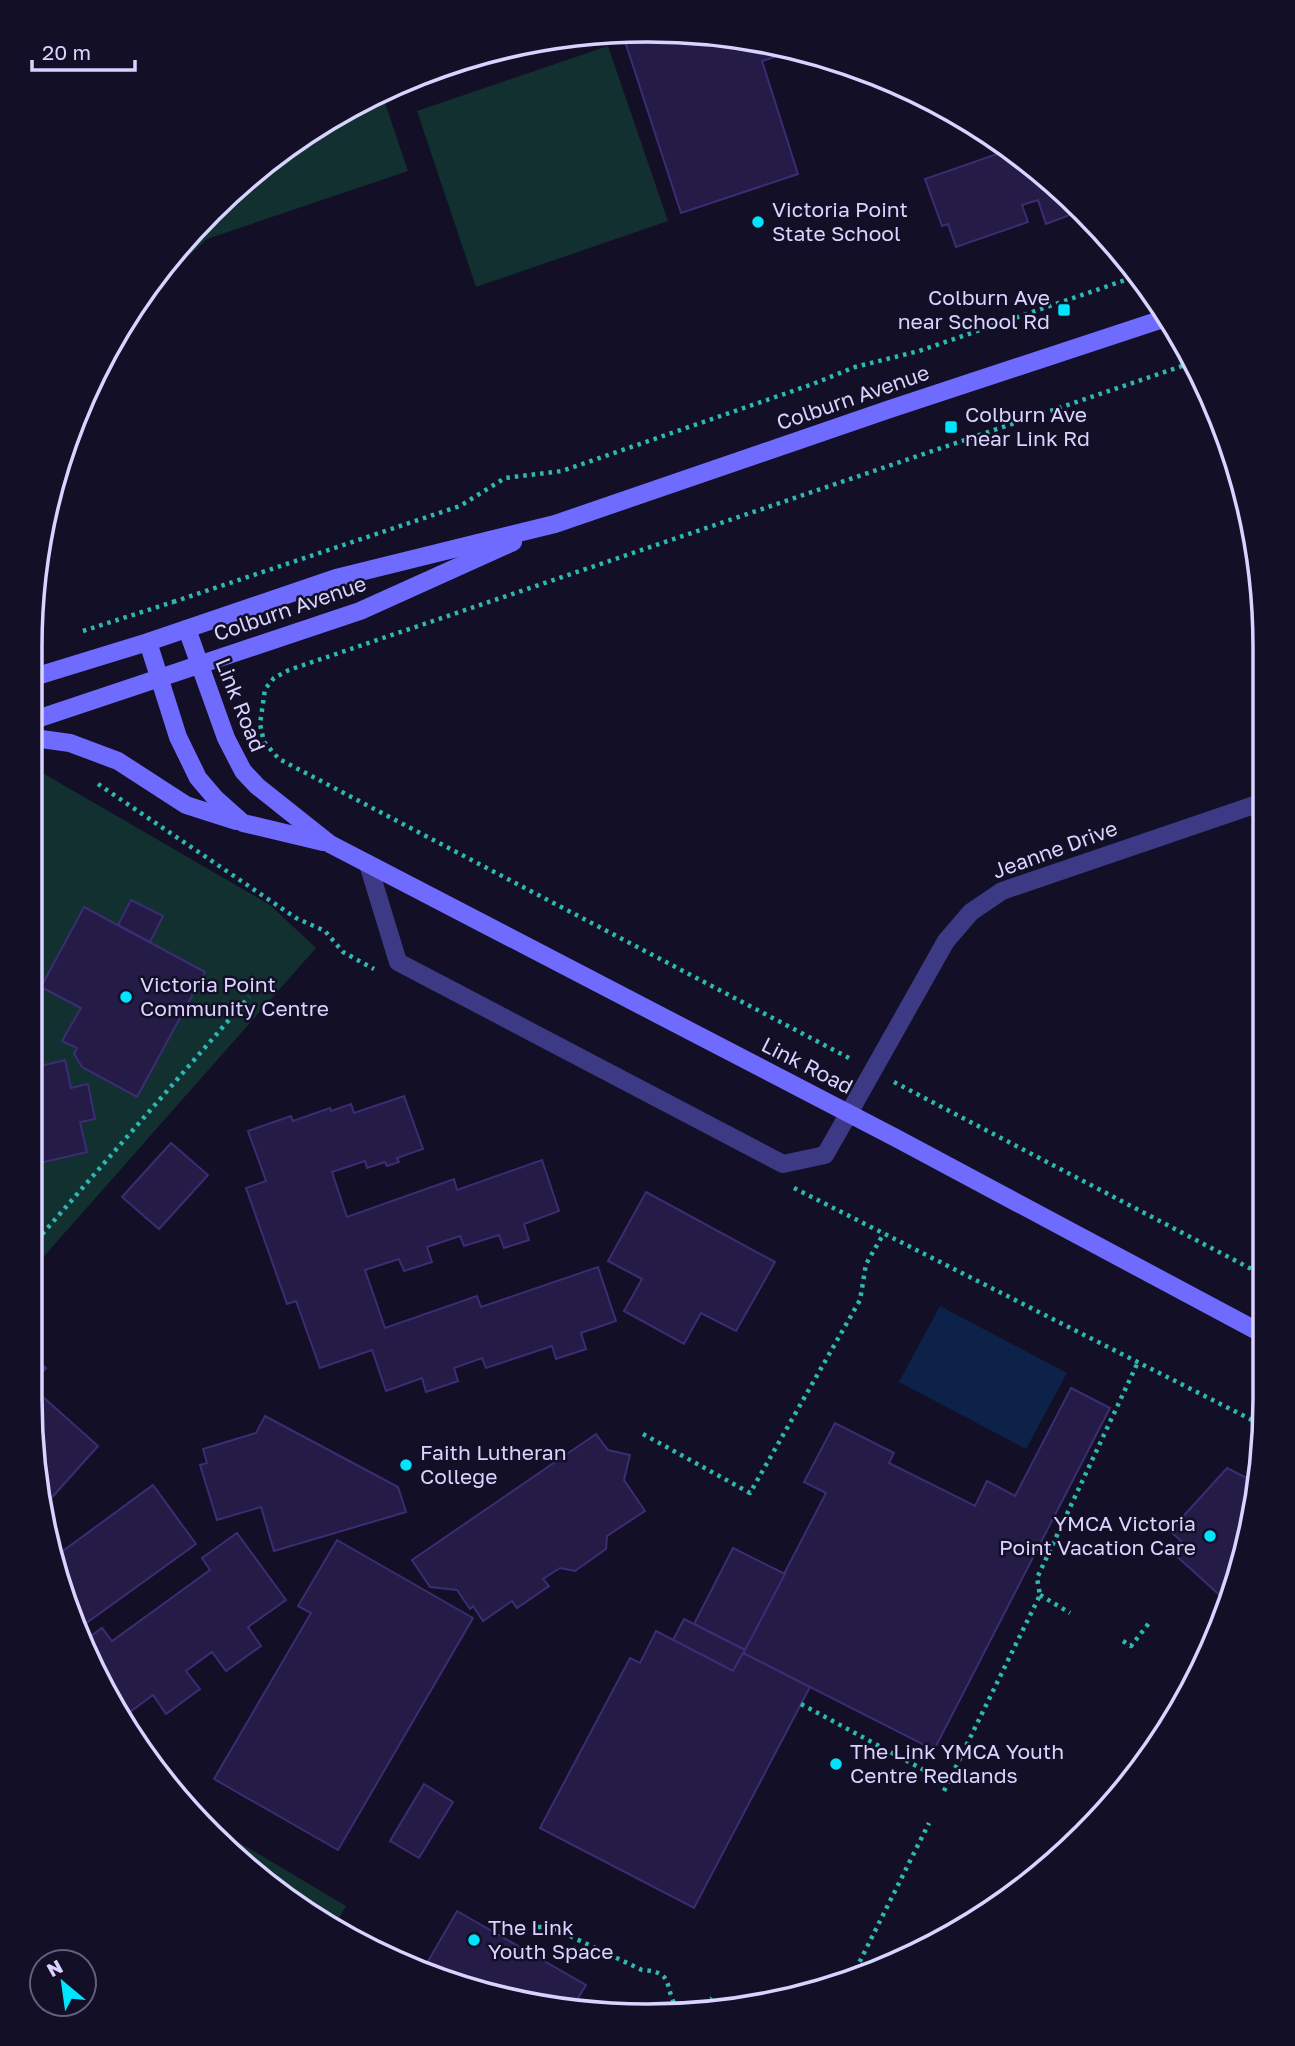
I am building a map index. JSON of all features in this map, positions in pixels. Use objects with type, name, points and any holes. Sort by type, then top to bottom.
[{"type":"street","name":"Colburn Avenue","points":[[42,675],[148,642],[336,578],[555,524],[1157,321]]},
{"type":"street","name":"Colburn Avenue","points":[[42,717],[360,611],[555,524]]},
{"type":"street","name":"Link Road","points":[[187,629],[226,738],[243,771],[257,786],[330,844],[849,1113],[1253,1328]]},
{"type":"street","name":"Link Road","points":[[148,642],[178,737],[198,778],[216,799],[243,823]]},
{"type":"street","name":"Link Road","points":[[42,739],[70,743],[118,761],[186,805],[243,823],[330,844]]},
{"type":"street","name":"Jeanne Drive","points":[[369,864],[398,962],[783,1164],[825,1154],[946,941],[971,912],[1002,891],[1253,805]]},
{"type":"path","points":[[173,602],[460,506],[505,478],[562,471],[855,367],[919,351],[1128,279]]},
{"type":"path","points":[[1183,366],[289,670],[274,678],[265,689],[260,724],[264,742],[279,759],[1253,1271]]},
{"type":"path","points":[[42,1234],[249,997]]},
{"type":"path","points":[[643,1434],[750,1493],[860,1300],[866,1264],[884,1233]]},
{"type":"path","points":[[944,1791],[1040,1595],[1037,1578],[1138,1362]]},
{"type":"path","points":[[1038,1548],[1049,1554]]},
{"type":"path","points":[[1040,1595],[1070,1613]]},
{"type":"path","points":[[1123,1642],[1131,1646],[1149,1623]]},
{"type":"path","points":[[801,1704],[948,1783]]},
{"type":"path","points":[[857,1966],[929,1824]]},
{"type":"path","points":[[538,1927],[551,1927],[642,1970],[656,1971],[666,1977],[674,2003]]},
{"type":"green space","points":[[608,46],[668,221],[476,287],[417,111]]},
{"type":"green space","points":[[385,102],[408,171],[207,239],[175,269],[219,219],[279,167],[345,123]]},
{"type":"green space","points":[[42,773],[270,905],[316,948],[42,1259]]},
{"type":"green space","points":[[229,1836],[346,1906],[338,1919],[279,1879]]},
{"type":"water","points":[[940,1306],[1067,1373],[1026,1449],[899,1382]]},
{"type":"building","points":[[625,43],[687,43],[777,56],[762,61],[798,174],[681,213]]},
{"type":"building","points":[[998,154],[1047,192],[1070,215],[1046,224],[1038,200],[1022,205],[1028,222],[956,247],[948,224],[942,226],[925,179]]},
{"type":"building","points":[[131,900],[163,916],[150,942],[118,925]]},
{"type":"building","name":"Victoria Point Community Centre","points":[[84,907],[205,972],[137,1097],[82,1067],[74,1054],[77,1048],[62,1041],[81,1008],[42,985]]},
{"type":"building","points":[[65,1060],[71,1088],[88,1084],[95,1119],[80,1122],[87,1152],[42,1162],[42,1066]]},
{"type":"building","points":[[404,1096],[423,1149],[397,1158],[399,1162],[387,1166],[385,1162],[367,1168],[365,1161],[332,1172],[347,1217],[454,1179],[457,1190],[542,1160],[559,1211],[524,1224],[529,1240],[504,1248],[499,1235],[464,1246],[460,1236],[427,1247],[432,1262],[404,1271],[399,1259],[365,1270],[385,1328],[477,1296],[481,1307],[598,1267],[616,1321],[581,1333],[586,1349],[556,1359],[552,1346],[486,1368],[482,1358],[454,1368],[458,1381],[426,1392],[422,1378],[386,1391],[372,1350],[320,1368],[296,1301],[287,1304],[246,1188],[266,1181],[248,1131],[291,1116],[293,1121],[351,1104],[354,1113]]},
{"type":"building","points":[[171,1143],[208,1175],[159,1229],[122,1197]]},
{"type":"building","points":[[646,1192],[775,1262],[736,1331],[701,1313],[684,1344],[624,1311],[642,1279],[608,1261]]},
{"type":"building","points":[[1071,1388],[1110,1408],[934,1750],[743,1653],[826,1493],[804,1482],[835,1423],[894,1453],[889,1463],[975,1506],[987,1481],[1015,1496]]},
{"type":"building","points":[[42,1396],[98,1446],[51,1499],[43,1438]]},
{"type":"building","points":[[265,1416],[398,1487],[406,1512],[274,1551],[261,1507],[217,1520],[200,1465],[207,1463],[203,1449],[256,1433]]},
{"type":"building","points":[[596,1434],[608,1450],[630,1455],[624,1480],[645,1511],[607,1536],[606,1549],[575,1571],[560,1568],[543,1579],[549,1586],[517,1608],[512,1601],[483,1621],[473,1606],[470,1609],[457,1590],[430,1587],[412,1560]]},
{"type":"building","name":"YMCA Victoria Point Vacation Care","points":[[1227,1468],[1248,1478],[1232,1555],[1220,1596],[1171,1551],[1181,1541],[1170,1531]]},
{"type":"building","points":[[153,1485],[196,1544],[86,1624],[62,1551]]},
{"type":"building","points":[[237,1533],[286,1600],[248,1627],[261,1646],[226,1671],[212,1652],[186,1671],[200,1689],[166,1714],[153,1695],[130,1712],[91,1636],[102,1628],[112,1641],[210,1570],[202,1558]]},
{"type":"building","points":[[337,1540],[473,1618],[338,1850],[214,1779],[311,1613],[298,1606]]},
{"type":"building","points":[[733,1548],[785,1574],[745,1650],[694,1624]]},
{"type":"building","points":[[684,1619],[745,1650],[733,1671],[673,1640]]},
{"type":"building","points":[[656,1631],[733,1671],[743,1653],[810,1687],[694,1908],[540,1828],[630,1658],[640,1663]]},
{"type":"building","points":[[424,1784],[453,1802],[419,1858],[390,1841]]},
{"type":"building","name":"The Link Youth Space","points":[[457,1911],[586,1985],[577,2000],[568,1999],[491,1983],[427,1962]]},
{"type":"place","name":"Victoria Point State School","points":[[758,222]]},
{"type":"place","name":"Colburn Ave near School Rd","points":[[1064,310]]},
{"type":"place","name":"Colburn Ave near Link Rd","points":[[951,427]]},
{"type":"place","name":"Victoria Point Community Centre","points":[[126,997]]},
{"type":"place","name":"Faith Lutheran College","points":[[406,1465]]},
{"type":"place","name":"YMCA Victoria Point Vacation Care","points":[[1210,1536]]},
{"type":"place","name":"The Link YMCA Youth Centre Redlands","points":[[836,1764]]},
{"type":"place","name":"The Link Youth Space","points":[[474,1940]]}]
